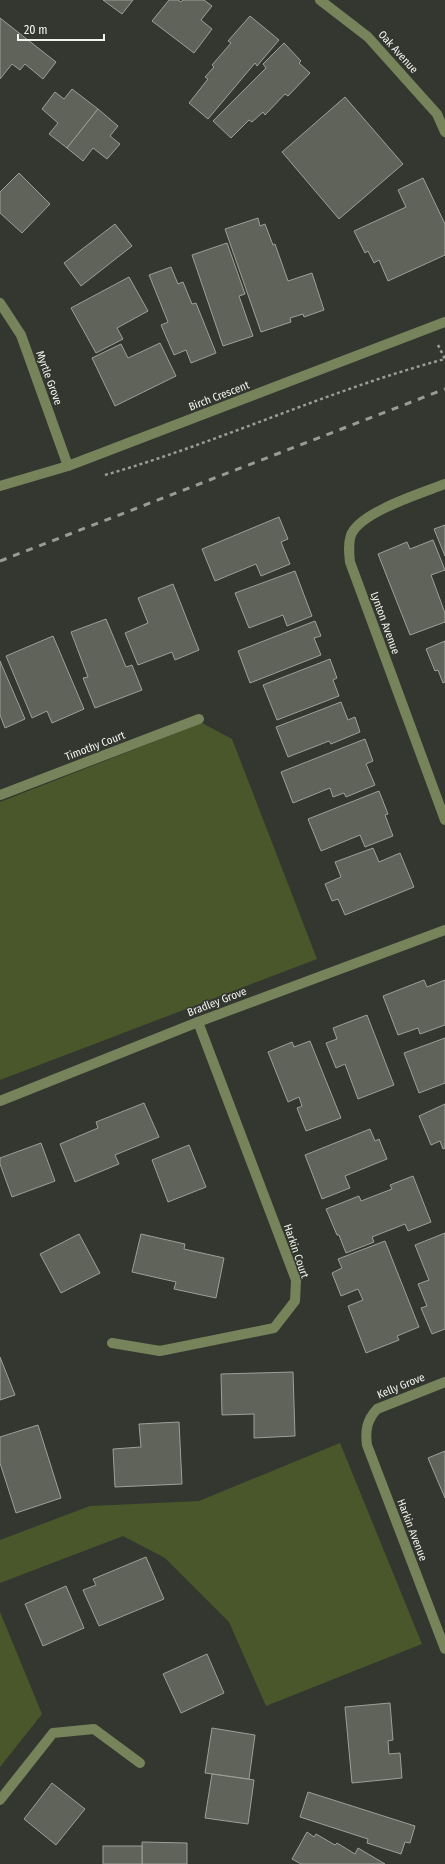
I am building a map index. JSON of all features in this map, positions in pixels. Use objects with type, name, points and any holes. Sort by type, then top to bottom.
[{"type":"street","name":"Oak Avenue","points":[[320,0],[368,37],[437,114],[445,132]]},
{"type":"street","name":"Myrtle Grove","points":[[0,303],[21,335],[68,466]]},
{"type":"street","name":"Birch Crescent","points":[[0,486],[68,466],[445,322]]},
{"type":"street","name":"Lynton Avenue","points":[[445,484],[381,510],[364,519],[352,534],[349,547],[350,562],[445,820]]},
{"type":"street","name":"Timothy Court","points":[[0,795],[200,719]]},
{"type":"street","name":"Bradley Grove","points":[[0,1102],[198,1022],[445,930]]},
{"type":"street","name":"Harkin Court","points":[[112,1343],[160,1351],[274,1328],[295,1301],[296,1280],[198,1022]]},
{"type":"street","name":"Kelly Grove","points":[[370,1417],[377,1409],[385,1404],[445,1382]]},
{"type":"street","name":"Harkin Avenue","points":[[370,1417],[365,1432],[367,1445],[445,1649]]},
{"type":"street","points":[[0,1800],[53,1733],[94,1729],[140,1764]]},
{"type":"path","points":[[100,477],[160,458],[401,370],[445,359]]},
{"type":"green space","points":[[202,723],[232,739],[317,959],[0,1080],[0,802]]},
{"type":"green space","points":[[340,1443],[422,1644],[266,1706],[229,1622],[165,1558],[123,1536],[0,1583],[0,1540],[90,1506],[199,1501]]},
{"type":"green space","points":[[0,1612],[42,1714],[0,1767]]},
{"type":"building","points":[[103,0],[133,0],[122,14]]},
{"type":"building","points":[[169,0],[178,0],[181,2],[183,0],[204,0],[212,6],[201,20],[212,29],[194,53],[152,21]]},
{"type":"building","points":[[250,16],[279,40],[257,66],[255,63],[208,119],[189,103],[208,79],[205,77],[214,67],[212,65],[231,43],[228,41]]},
{"type":"building","points":[[0,18],[56,62],[43,79],[25,64],[20,70],[12,64],[0,79]]},
{"type":"building","points":[[284,43],[301,61],[299,63],[310,73],[288,96],[285,94],[265,115],[263,112],[252,122],[249,120],[231,138],[213,121],[266,68],[263,64]]},
{"type":"building","points":[[72,89],[98,109],[67,148],[49,134],[58,123],[42,109],[55,92],[64,99]]},
{"type":"building","points":[[345,97],[403,164],[339,219],[282,152]]},
{"type":"building","points":[[98,109],[118,126],[110,136],[120,144],[107,159],[93,148],[83,161],[67,148]]},
{"type":"building","points":[[19,173],[50,204],[22,233],[0,213],[0,192]]},
{"type":"building","points":[[423,178],[445,224],[445,255],[388,281],[379,260],[374,263],[368,251],[365,253],[354,231],[406,207],[398,190]]},
{"type":"building","points":[[258,218],[260,226],[265,224],[273,245],[275,244],[288,281],[312,273],[324,310],[304,317],[303,314],[290,318],[291,322],[261,332],[225,229]]},
{"type":"building","points":[[115,224],[132,246],[81,286],[64,263]]},
{"type":"building","points":[[227,243],[245,294],[239,296],[253,336],[223,346],[192,255]]},
{"type":"building","points":[[171,267],[178,284],[183,282],[192,304],[196,303],[216,353],[191,363],[186,350],[174,355],[161,325],[168,322],[149,275]]},
{"type":"building","points":[[129,277],[148,311],[117,328],[123,339],[96,353],[71,308]]},
{"type":"building","points":[[160,343],[176,376],[115,406],[92,358],[121,344],[128,358]]},
{"type":"building","points":[[279,517],[288,539],[281,542],[290,564],[261,576],[256,564],[215,581],[202,549]]},
{"type":"building","points":[[445,525],[445,556],[434,529]]},
{"type":"building","points":[[433,540],[445,570],[431,575],[445,613],[445,622],[410,635],[378,554],[407,542],[410,549]]},
{"type":"building","points":[[295,571],[312,616],[287,626],[283,615],[249,628],[235,593]]},
{"type":"building","points":[[173,584],[199,650],[175,660],[172,652],[138,665],[125,633],[148,623],[138,598]]},
{"type":"building","points":[[106,619],[126,667],[132,665],[142,690],[95,708],[83,678],[88,677],[71,632]]},
{"type":"building","points":[[315,621],[321,636],[314,638],[321,655],[250,683],[238,651]]},
{"type":"building","points":[[53,636],[84,709],[52,723],[47,711],[32,718],[6,656]]},
{"type":"building","points":[[445,641],[445,682],[443,683],[438,670],[435,671],[426,649]]},
{"type":"building","points":[[330,659],[337,678],[333,680],[339,696],[277,720],[263,685]]},
{"type":"building","points":[[0,661],[25,719],[5,728],[0,715]]},
{"type":"building","points":[[341,702],[348,720],[355,717],[360,732],[331,744],[329,741],[288,757],[276,727]]},
{"type":"building","points":[[365,739],[373,761],[366,764],[375,785],[346,797],[344,793],[333,797],[330,788],[293,803],[281,772]]},
{"type":"building","points":[[379,791],[388,814],[385,815],[393,836],[365,847],[360,835],[321,851],[308,819]]},
{"type":"building","points":[[373,848],[379,862],[400,853],[414,887],[345,915],[338,899],[332,901],[325,884],[341,877],[335,862]]},
{"type":"building","points":[[424,980],[427,987],[445,980],[445,1025],[420,1034],[418,1028],[398,1035],[383,996]]},
{"type":"building","points":[[367,1015],[394,1085],[358,1099],[345,1064],[336,1068],[326,1043],[337,1039],[333,1028]]},
{"type":"building","points":[[445,1038],[445,1083],[419,1093],[404,1053]]},
{"type":"building","points":[[310,1041],[341,1118],[306,1131],[297,1108],[302,1106],[299,1097],[288,1102],[268,1052],[292,1042],[294,1047]]},
{"type":"building","points":[[144,1103],[159,1137],[115,1155],[119,1164],[75,1182],[60,1144],[98,1128],[96,1122]]},
{"type":"building","points":[[445,1104],[445,1148],[443,1149],[440,1141],[431,1145],[419,1116]]},
{"type":"building","points":[[370,1129],[375,1141],[379,1139],[387,1159],[345,1176],[350,1188],[322,1199],[305,1155]]},
{"type":"building","points":[[41,1143],[55,1181],[12,1197],[0,1164],[0,1158]]},
{"type":"building","points":[[189,1145],[206,1187],[168,1202],[152,1160]]},
{"type":"building","points":[[413,1176],[431,1222],[408,1231],[405,1224],[372,1237],[374,1242],[346,1253],[326,1209],[359,1196],[361,1201],[392,1189],[390,1185]]},
{"type":"building","points":[[445,1233],[445,1329],[432,1334],[421,1308],[427,1306],[418,1284],[429,1280],[415,1245]]},
{"type":"building","points":[[79,1234],[100,1273],[61,1293],[40,1254]]},
{"type":"building","points":[[141,1234],[185,1244],[184,1249],[224,1258],[216,1298],[174,1289],[176,1282],[132,1272]]},
{"type":"building","points":[[385,1241],[419,1327],[397,1336],[399,1340],[366,1353],[348,1306],[363,1300],[358,1289],[341,1296],[332,1273],[342,1268],[338,1259]]},
{"type":"building","points":[[0,1357],[15,1395],[0,1400]]},
{"type":"building","points":[[293,1372],[295,1436],[254,1438],[254,1414],[222,1415],[221,1374]]},
{"type":"building","points":[[179,1422],[182,1484],[115,1487],[113,1449],[141,1447],[139,1424]]},
{"type":"building","points":[[38,1425],[61,1498],[16,1513],[0,1463],[0,1437]]},
{"type":"building","points":[[445,1451],[445,1498],[428,1458]]},
{"type":"building","points":[[146,1557],[164,1599],[99,1626],[83,1590],[96,1585],[93,1579]]},
{"type":"building","points":[[66,1586],[84,1628],[43,1646],[25,1604]]},
{"type":"building","points":[[207,1654],[224,1693],[181,1713],[163,1674]]},
{"type":"building","points":[[390,1703],[393,1740],[388,1741],[389,1754],[400,1753],[402,1778],[352,1783],[345,1707]]},
{"type":"building","points":[[212,1728],[255,1735],[249,1779],[205,1773]]},
{"type":"building","points":[[212,1774],[254,1780],[248,1824],[205,1818]]},
{"type":"building","points":[[52,1783],[85,1809],[56,1845],[24,1819]]},
{"type":"building","points":[[308,1792],[415,1826],[410,1843],[405,1842],[401,1854],[367,1843],[368,1839],[300,1817]]},
{"type":"building","points":[[307,1832],[314,1837],[316,1834],[335,1845],[337,1843],[355,1854],[358,1848],[385,1864],[301,1864],[292,1859]]},
{"type":"building","points":[[142,1842],[187,1843],[187,1864],[142,1864]]},
{"type":"building","points":[[103,1846],[142,1846],[142,1864],[103,1864]]},
{"type":"railway","points":[[0,561],[445,389]]}]
